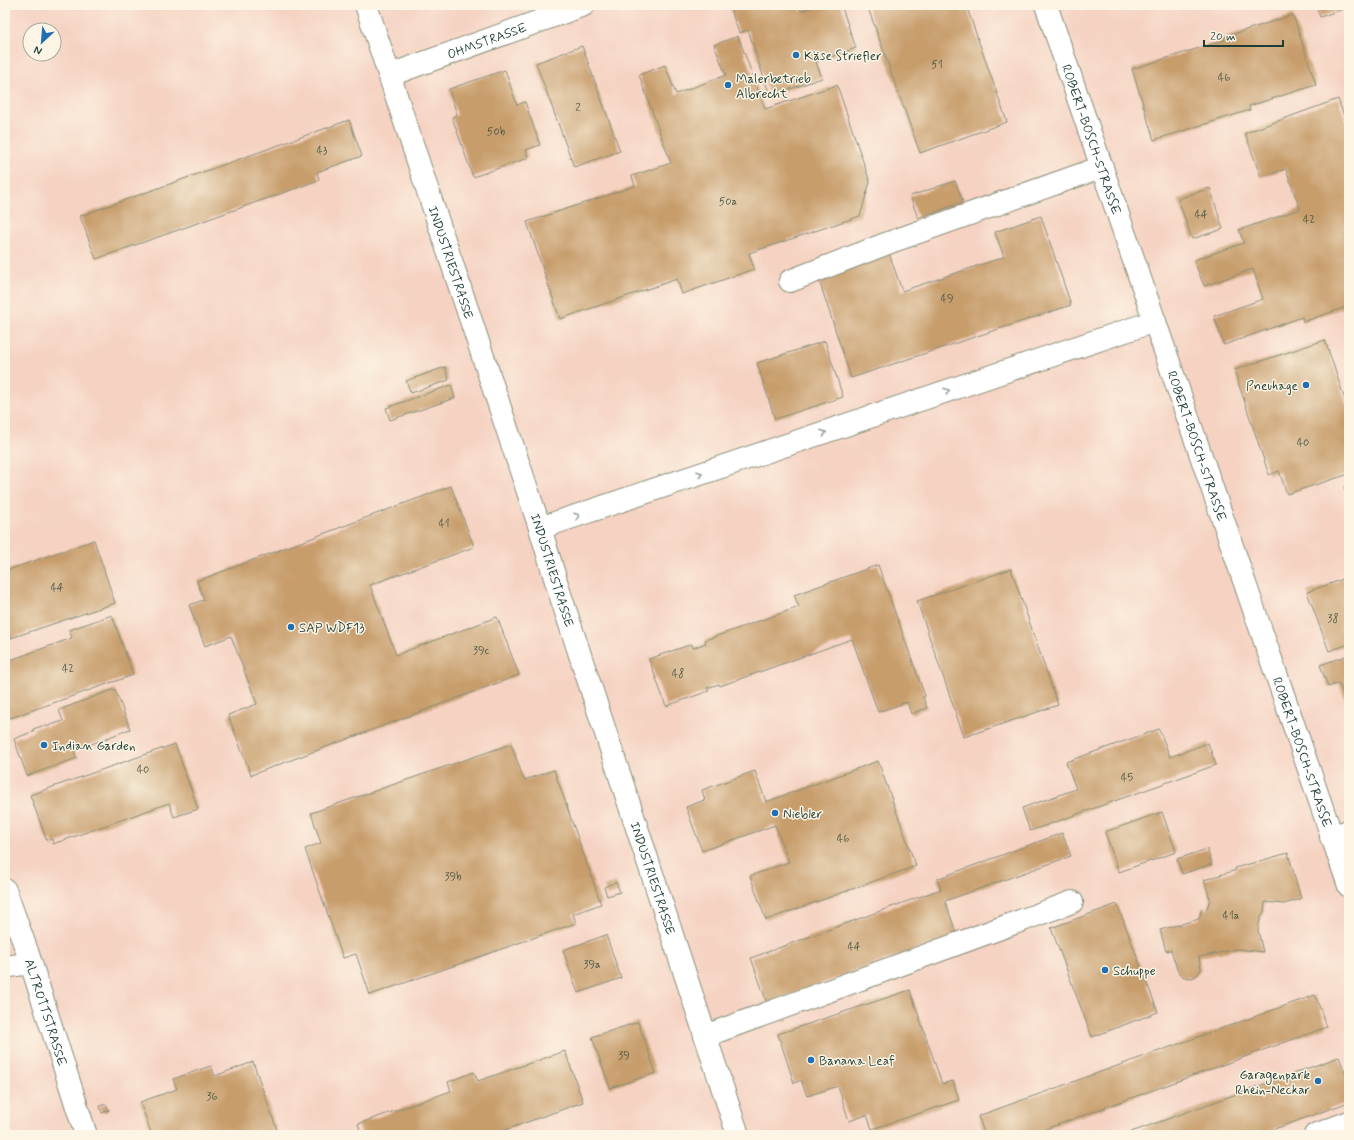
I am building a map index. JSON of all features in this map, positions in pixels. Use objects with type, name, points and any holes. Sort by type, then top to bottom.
[{"type":"street","name":"INDUSTRIESTRASSE","points":[[366,5],[540,528],[738,1135]]},
{"type":"street","name":"OHMSTRASSE","points":[[390,75],[584,5]]},
{"type":"street","name":"ROBERT-BOSCH-STRASSE","points":[[1046,5],[1155,321],[1340,834],[1349,886]]},
{"type":"street","points":[[790,281],[888,243],[1102,167]]},
{"type":"street","points":[[540,528],[1155,321]]},
{"type":"street","name":"ALTROTTSTRASSE","points":[[5,890],[31,964],[86,1135]]},
{"type":"street","points":[[705,1036],[1072,902]]},
{"type":"street","points":[[5,967],[31,964]]},
{"type":"street","points":[[1315,1135],[1349,1122]]},
{"type":"shaded area","points":[[5,5],[1349,5],[1349,1135],[5,1135]]},
{"type":"building","name":"Käse Striefler","points":[[729,5],[799,5],[801,11],[819,5],[841,5],[856,48],[816,62],[822,78],[770,96],[748,30],[739,33]]},
{"type":"building","points":[[867,5],[966,5],[1007,122],[920,153]]},
{"type":"building","points":[[1316,5],[1349,5],[1349,7],[1320,17]]},
{"type":"building","points":[[1293,15],[1316,85],[1249,106],[1250,110],[1154,140],[1132,69],[1225,40],[1224,37]]},
{"type":"building","points":[[738,36],[765,109],[837,85],[870,182],[860,216],[749,253],[754,269],[682,294],[677,279],[560,319],[527,222],[635,186],[632,176],[671,163],[639,75],[665,65],[676,94],[726,75],[714,45]]},
{"type":"building","points":[[582,46],[620,151],[574,167],[536,63]]},
{"type":"building","points":[[505,70],[517,105],[525,102],[540,145],[526,150],[528,158],[473,177],[452,117],[457,115],[449,89]]},
{"type":"building","points":[[1338,99],[1349,130],[1349,306],[1303,322],[1302,317],[1224,345],[1214,316],[1263,299],[1253,269],[1204,286],[1194,260],[1244,243],[1239,230],[1300,209],[1286,169],[1261,177],[1245,133]]},
{"type":"building","points":[[349,120],[362,156],[317,172],[319,180],[96,259],[80,216]]},
{"type":"building","points":[[955,181],[963,202],[918,218],[910,196]]},
{"type":"building","points":[[1210,188],[1223,229],[1192,239],[1178,199]]},
{"type":"building","points":[[1041,216],[1071,305],[851,378],[818,277],[889,253],[902,291],[1004,257],[995,232]]},
{"type":"building","points":[[1325,340],[1349,412],[1349,474],[1287,494],[1279,471],[1269,475],[1234,370]]},
{"type":"building","points":[[825,341],[843,397],[775,419],[757,363]]},
{"type":"building","points":[[445,367],[449,380],[411,393],[406,381]]},
{"type":"building","points":[[451,385],[455,398],[390,420],[386,408]]},
{"type":"building","points":[[1349,485],[1349,501],[1344,487]]},
{"type":"building","name":"SAP WDF13","points":[[451,486],[474,547],[370,585],[396,655],[497,617],[519,675],[251,775],[228,715],[257,704],[231,636],[205,646],[189,605],[204,600],[197,581]]},
{"type":"building","points":[[94,540],[115,603],[5,640],[5,571]]},
{"type":"building","points":[[878,565],[925,696],[923,697],[927,708],[911,714],[907,702],[878,712],[852,639],[720,686],[719,684],[707,688],[709,691],[666,706],[649,659],[692,644],[693,648],[706,643],[705,640],[799,607],[794,595]]},
{"type":"building","points":[[1011,569],[1058,705],[964,737],[917,601]]},
{"type":"building","points":[[1349,577],[1349,644],[1329,651],[1307,592]]},
{"type":"building","points":[[112,615],[133,675],[10,718],[5,705],[5,662],[72,638],[69,630]]},
{"type":"building","points":[[1349,655],[1349,711],[1339,683],[1328,687],[1320,665]]},
{"type":"building","points":[[115,689],[130,729],[74,751],[77,758],[27,776],[14,739],[34,731],[33,729],[63,721],[59,710]]},
{"type":"building","points":[[1159,729],[1170,757],[1208,743],[1216,765],[1030,831],[1022,808],[1076,789],[1066,762]]},
{"type":"building","points":[[175,744],[198,809],[174,817],[169,803],[53,844],[52,839],[47,841],[30,795]]},
{"type":"building","points":[[511,744],[524,780],[554,770],[601,904],[573,914],[576,923],[370,995],[356,954],[343,958],[305,849],[321,843],[311,813]]},
{"type":"building","points":[[878,761],[916,866],[766,920],[750,876],[789,862],[775,825],[702,851],[686,807],[705,800],[702,790],[755,771],[766,802]]},
{"type":"building","points":[[1162,812],[1176,852],[1119,872],[1105,832]]},
{"type":"building","points":[[1062,833],[1071,856],[945,901],[957,935],[767,1003],[751,958],[941,889],[937,879]]},
{"type":"building","points":[[1207,849],[1212,864],[1182,874],[1177,859]]},
{"type":"building","points":[[1288,853],[1301,899],[1284,904],[1265,902],[1264,911],[1258,930],[1263,952],[1238,949],[1199,957],[1201,970],[1196,976],[1192,978],[1184,977],[1178,972],[1171,950],[1166,951],[1160,930],[1199,919],[1202,908],[1207,909],[1210,899],[1204,880],[1236,870],[1235,868]]},
{"type":"building","points":[[616,882],[620,892],[607,896],[604,887]]},
{"type":"building","name":"Schuppe","points":[[1117,904],[1158,1012],[1092,1037],[1051,928]]},
{"type":"building","points":[[606,935],[621,978],[578,993],[563,950]]},
{"type":"building","points":[[910,990],[942,1084],[953,1081],[959,1100],[872,1129],[867,1115],[849,1121],[838,1086],[807,1096],[801,1080],[794,1083],[778,1034]]},
{"type":"building","points":[[1315,995],[1327,1027],[1029,1135],[985,1135],[978,1116]]},
{"type":"building","points":[[638,1022],[656,1073],[610,1088],[592,1037]]},
{"type":"building","points":[[565,1051],[583,1102],[491,1135],[362,1135],[358,1124],[451,1091],[448,1082],[474,1072],[478,1081]]},
{"type":"building","points":[[1339,1057],[1349,1084],[1349,1102],[1258,1135],[1123,1135]]},
{"type":"building","points":[[253,1062],[277,1130],[261,1135],[152,1135],[140,1102],[177,1089],[173,1079],[211,1066],[215,1076]]},
{"type":"building","points":[[106,1104],[109,1110],[102,1113],[100,1106]]},
{"type":"place","name":"Käse Striefler","points":[[796,55]]},
{"type":"place","name":"Malerbetrieb Albrecht","points":[[728,85]]},
{"type":"place","name":"Pneuhage","points":[[1306,385]]},
{"type":"place","name":"SAP WDF13","points":[[291,627]]},
{"type":"place","name":"Indian Garden","points":[[44,745]]},
{"type":"place","name":"Niebler","points":[[775,813]]},
{"type":"place","name":"Schuppe","points":[[1105,970]]},
{"type":"place","name":"Banana Leaf","points":[[811,1060]]},
{"type":"place","name":"Garagenpark Rhein-Neckar","points":[[1318,1081]]}]
